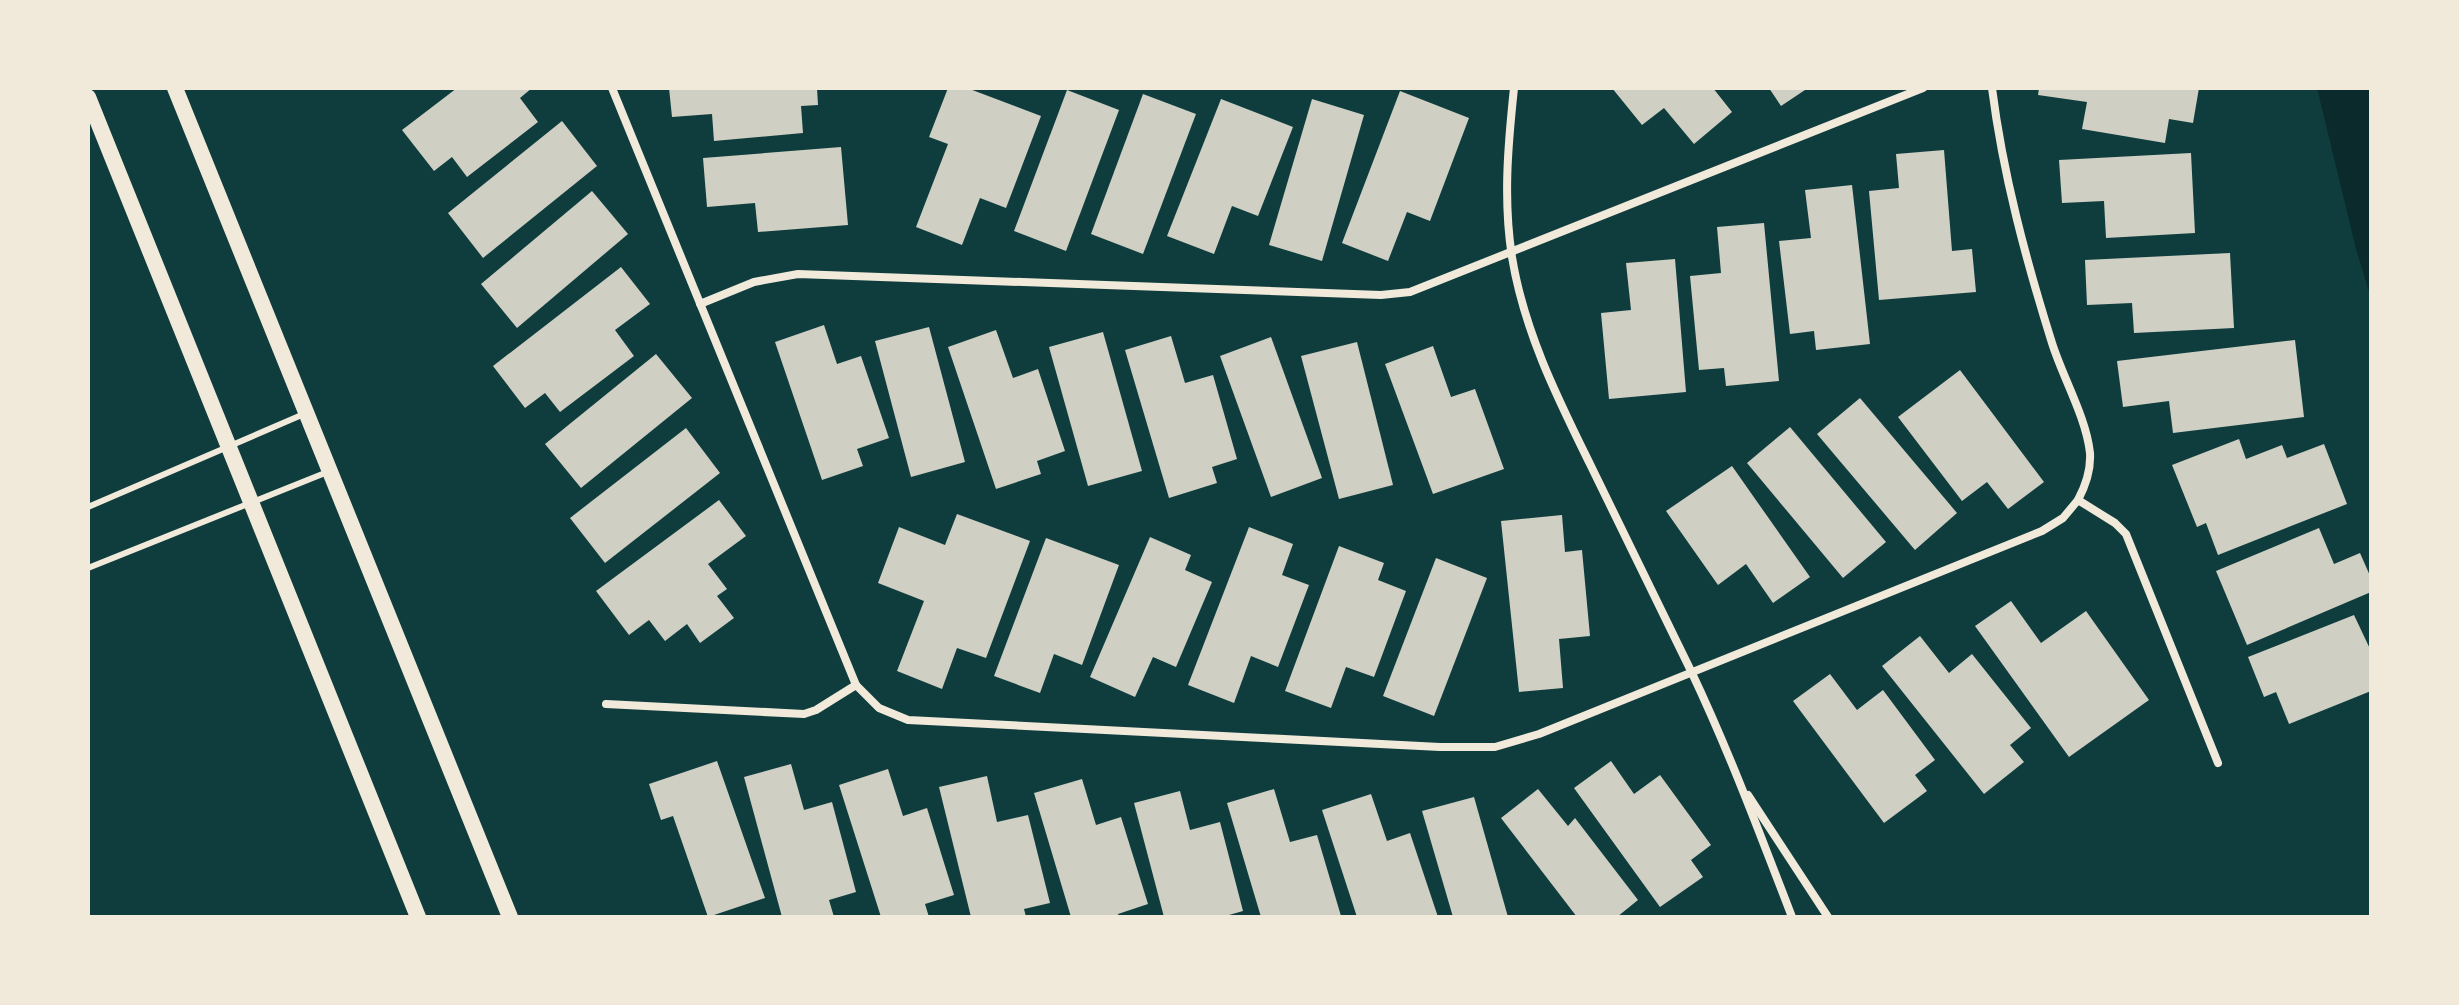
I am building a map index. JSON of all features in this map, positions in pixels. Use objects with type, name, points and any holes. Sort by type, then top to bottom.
[{"type":"main road","points":[[175,88],[510,917]]},
{"type":"main road","points":[[88,97],[418,917]]},
{"type":"street","points":[[612,88],[856,685],[879,708],[908,720],[1476,749],[1495,747],[1539,734],[2042,531],[2063,518],[2078,500],[2089,469],[2088,443],[2054,349],[2023,247],[1992,88]]},
{"type":"street","points":[[1514,88],[1506,169],[1512,253],[1524,311],[1545,372],[1692,672],[1792,917]]},
{"type":"street","points":[[700,304],[768,278],[816,273],[1381,295],[1410,292],[1923,88]]},
{"type":"street","points":[[2078,500],[2115,523],[2126,534],[2218,763]]},
{"type":"street","points":[[606,704],[804,714],[856,685]]},
{"type":"street","points":[[1739,781],[1828,917]]},
{"type":"lane","points":[[88,507],[307,412]]},
{"type":"lane","points":[[88,568],[330,471]]},
{"type":"water","points":[[2317,88],[2371,88],[2371,298],[2356,249]]},
{"type":"building","points":[[457,88],[532,88],[520,98],[538,122],[467,177],[452,157],[434,171],[402,130]]},
{"type":"building","points":[[669,88],[817,88],[818,105],[801,106],[803,133],[714,141],[712,114],[672,117]]},
{"type":"building","points":[[948,88],[967,88],[1041,116],[1006,208],[980,198],[962,245],[916,227],[948,144],[929,137]]},
{"type":"building","points":[[1612,88],[1713,88],[1732,112],[1694,144],[1664,108],[1642,125]]},
{"type":"building","points":[[1769,88],[1808,88],[1781,106]]},
{"type":"building","points":[[2039,88],[2199,88],[2193,123],[2169,119],[2165,143],[2082,129],[2087,102],[2038,95]]},
{"type":"building","points":[[1067,90],[1119,110],[1066,251],[1014,231]]},
{"type":"building","points":[[1400,91],[1469,118],[1430,221],[1407,212],[1388,261],[1342,243]]},
{"type":"building","points":[[1143,94],[1196,114],[1143,254],[1091,234]]},
{"type":"building","points":[[1221,99],[1293,127],[1258,216],[1232,206],[1214,254],[1167,236]]},
{"type":"building","points":[[1312,99],[1364,115],[1322,261],[1269,245]]},
{"type":"building","points":[[562,121],[597,166],[483,258],[448,213]]},
{"type":"building","points":[[841,147],[848,225],[758,232],[755,203],[707,207],[703,158]]},
{"type":"building","points":[[1944,150],[1952,251],[1972,249],[1976,292],[1879,300],[1869,191],[1899,188],[1896,154]]},
{"type":"building","points":[[2191,153],[2195,233],[2106,238],[2104,201],[2062,203],[2059,160]]},
{"type":"building","points":[[1852,185],[1870,344],[1816,350],[1814,331],[1790,334],[1779,241],[1811,238],[1805,190]]},
{"type":"building","points":[[592,191],[628,234],[517,328],[481,284]]},
{"type":"building","points":[[1764,223],[1779,381],[1726,386],[1724,368],[1699,370],[1690,276],[1721,273],[1717,227]]},
{"type":"building","points":[[2230,253],[2234,328],[2134,333],[2132,303],[2087,305],[2085,260]]},
{"type":"building","points":[[1675,259],[1686,392],[1609,399],[1601,313],[1631,310],[1626,263]]},
{"type":"building","points":[[621,267],[650,304],[615,330],[634,356],[560,412],[545,393],[525,408],[493,366]]},
{"type":"building","points":[[824,325],[837,364],[861,356],[889,438],[857,449],[863,466],[822,480],[775,342]]},
{"type":"building","points":[[929,327],[965,462],[911,477],[875,341]]},
{"type":"building","points":[[996,330],[1013,378],[1038,369],[1065,451],[1037,461],[1041,474],[996,489],[948,347]]},
{"type":"building","points":[[1103,332],[1142,471],[1088,486],[1049,347]]},
{"type":"building","points":[[1171,336],[1185,383],[1213,375],[1237,459],[1212,467],[1217,483],[1169,498],[1125,350]]},
{"type":"building","points":[[1271,337],[1322,478],[1271,497],[1220,356]]},
{"type":"building","points":[[2295,340],[2304,417],[2173,433],[2169,401],[2123,407],[2117,361]]},
{"type":"building","points":[[1357,342],[1393,485],[1339,499],[1301,356]]},
{"type":"building","points":[[1433,346],[1451,397],[1475,389],[1504,469],[1433,494],[1385,364]]},
{"type":"building","points":[[656,354],[692,398],[581,488],[545,444]]},
{"type":"building","points":[[1960,370],[2044,482],[2008,509],[1987,482],[1962,501],[1898,417]]},
{"type":"building","points":[[1860,398],[1957,513],[1915,550],[1817,434]]},
{"type":"building","points":[[1790,427],[1886,542],[1843,578],[1747,463]]},
{"type":"building","points":[[686,428],[720,473],[605,563],[570,518]]},
{"type":"building","points":[[2239,439],[2246,459],[2282,445],[2287,458],[2324,444],[2347,504],[2218,555],[2206,523],[2197,527],[2172,465]]},
{"type":"building","points":[[1732,466],[1810,577],[1773,603],[1746,564],[1718,585],[1666,511]]},
{"type":"building","points":[[719,500],[746,536],[708,564],[727,589],[717,596],[734,618],[700,643],[687,624],[665,641],[649,620],[629,635],[596,591]]},
{"type":"building","points":[[957,514],[1030,541],[986,658],[957,648],[942,689],[897,671],[924,601],[878,583],[899,527],[945,545]]},
{"type":"building","points":[[1562,515],[1565,552],[1582,550],[1590,636],[1559,639],[1563,688],[1519,692],[1501,521]]},
{"type":"building","points":[[1249,527],[1293,544],[1282,575],[1309,585],[1278,667],[1251,656],[1234,703],[1188,685]]},
{"type":"building","points":[[2319,528],[2334,564],[2360,553],[2371,578],[2371,592],[2247,645],[2216,571]]},
{"type":"building","points":[[1150,537],[1191,555],[1185,570],[1212,582],[1176,667],[1153,657],[1135,697],[1090,677]]},
{"type":"building","points":[[1046,538],[1119,565],[1082,665],[1054,654],[1040,693],[994,676]]},
{"type":"building","points":[[1339,546],[1384,563],[1378,580],[1406,591],[1374,677],[1346,667],[1331,708],[1285,691]]},
{"type":"building","points":[[1436,558],[1487,578],[1434,716],[1383,696]]},
{"type":"building","points":[[2011,601],[2041,643],[2086,611],[2149,700],[2069,757],[1975,626]]},
{"type":"building","points":[[2354,615],[2371,651],[2371,691],[2289,724],[2276,692],[2264,697],[2248,657]]},
{"type":"building","points":[[1920,636],[1949,673],[1972,654],[2031,728],[2010,745],[2024,762],[1984,794],[1882,666]]},
{"type":"building","points":[[1830,674],[1857,710],[1883,690],[1935,760],[1915,775],[1927,791],[1884,823],[1793,701]]},
{"type":"building","points":[[717,761],[765,898],[708,917],[673,816],[661,820],[649,784]]},
{"type":"building","points":[[1611,761],[1634,794],[1660,775],[1711,845],[1691,860],[1703,877],[1660,907],[1574,788]]},
{"type":"building","points":[[791,764],[804,810],[832,802],[856,892],[829,900],[834,917],[782,917],[744,777]]},
{"type":"building","points":[[888,769],[903,816],[927,808],[954,895],[925,904],[929,917],[881,917],[839,785]]},
{"type":"building","points":[[987,776],[997,822],[1028,815],[1050,903],[1024,909],[1026,917],[971,917],[939,787]]},
{"type":"building","points":[[1082,779],[1096,825],[1121,817],[1148,904],[1118,914],[1119,917],[1071,917],[1034,793]]},
{"type":"building","points":[[1274,789],[1290,842],[1317,835],[1341,916],[1261,917],[1227,803]]},
{"type":"building","points":[[1538,789],[1568,826],[1575,818],[1638,900],[1617,917],[1577,917],[1501,818]]},
{"type":"building","points":[[1180,791],[1190,830],[1220,822],[1243,911],[1222,917],[1164,917],[1134,803]]},
{"type":"building","points":[[1371,794],[1387,841],[1410,833],[1438,917],[1357,917],[1322,810]]},
{"type":"building","points":[[1474,797],[1508,917],[1453,917],[1422,811]]}]
